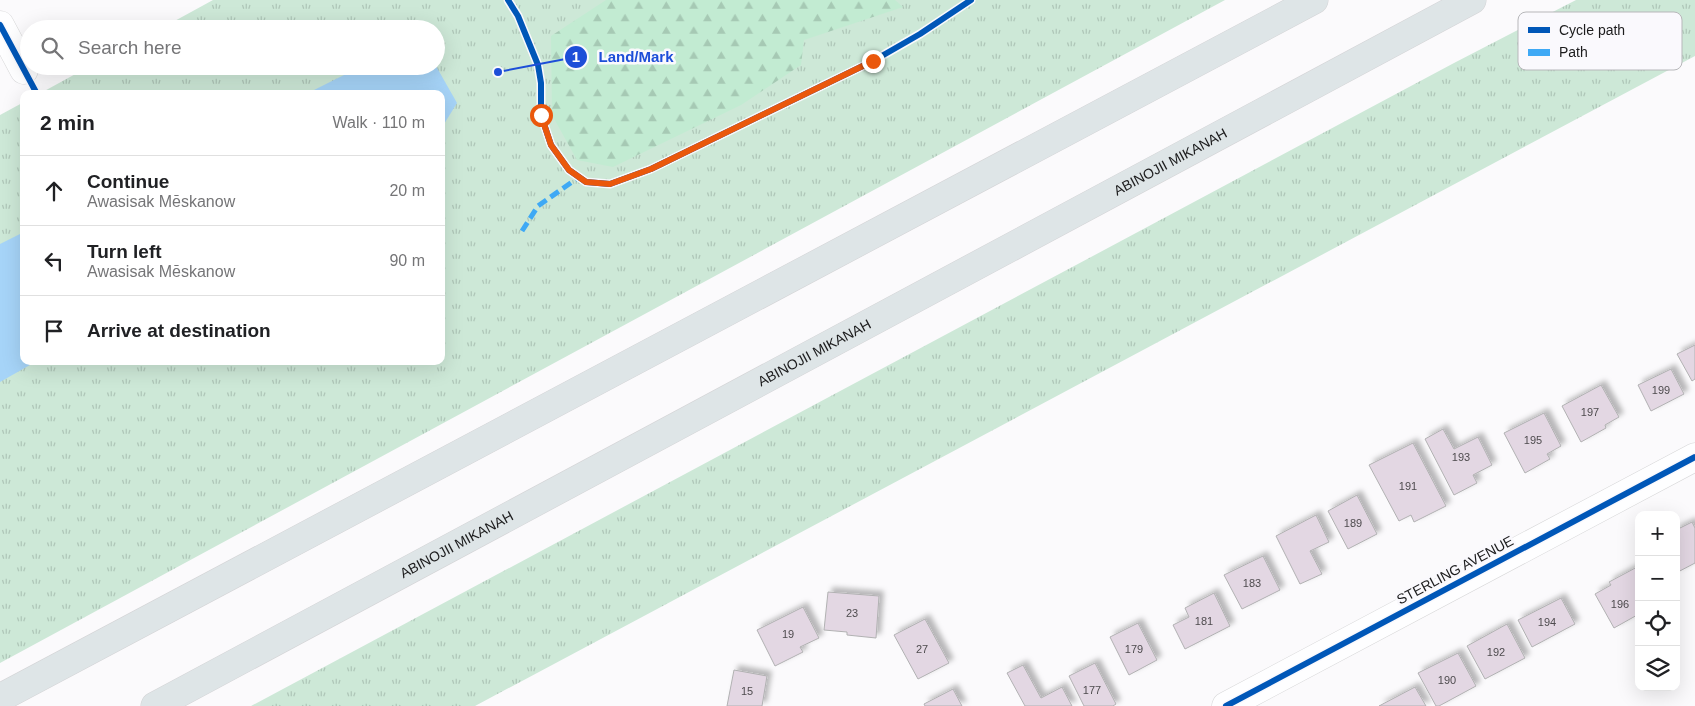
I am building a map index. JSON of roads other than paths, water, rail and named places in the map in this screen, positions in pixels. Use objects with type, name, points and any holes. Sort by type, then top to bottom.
[{"type":"main road","points":[[0,698],[1314,0]]},
{"type":"main road","name":"ABINOJII MIKANAH","points":[[155,706],[1472,0]]},
{"type":"street","points":[[0,25],[20,62]]},
{"type":"street","name":"STERLING AVENUE","points":[[1226,706],[1695,457]]},
{"type":"water","points":[[344,75],[441,75],[457,103],[445,122],[445,90],[314,90]]},
{"type":"water","points":[[20,234],[20,365],[30,365],[0,382],[0,244]]},
{"type":"place","name":"Land/Mark","points":[[498,72]]}]
